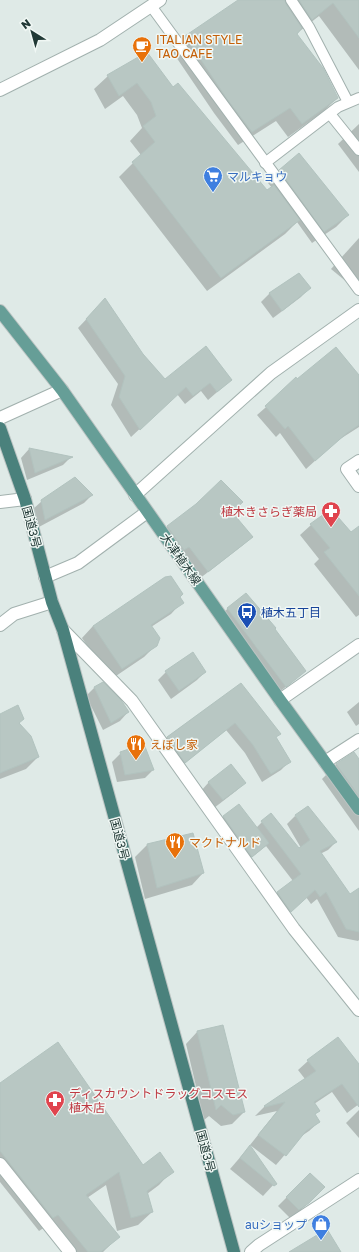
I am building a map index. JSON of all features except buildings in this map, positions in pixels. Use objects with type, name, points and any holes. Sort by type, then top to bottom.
[{"type":"highway","name":"国道3号","points":[[0,428],[25,499],[52,602],[63,630],[234,1252]]},
{"type":"main road","name":"大津植木線","points":[[0,311],[62,390],[280,700],[359,809]]},
{"type":"street","points":[[0,90],[100,40],[153,2]]},
{"type":"street","points":[[135,495],[271,373],[359,310]]},
{"type":"street","points":[[0,418],[62,390]]},
{"type":"street","points":[[359,462],[347,469],[359,486]]},
{"type":"street","points":[[0,502],[25,499]]},
{"type":"street","points":[[45,577],[78,563],[147,512]]},
{"type":"street","points":[[0,625],[14,614],[52,602]]},
{"type":"street","points":[[63,630],[132,701],[294,929],[359,1010]]},
{"type":"street","points":[[280,700],[359,645]]},
{"type":"street","points":[[325,762],[359,740]]},
{"type":"street","points":[[0,1164],[70,1252]]},
{"type":"street","points":[[251,1252],[259,1245],[359,1180]]},
{"type":"lane","points":[[291,0],[309,27],[348,102]]},
{"type":"lane","points":[[153,2],[265,163],[359,290]]},
{"type":"lane","points":[[265,163],[338,108],[359,98]]},
{"type":"lane","points":[[330,114],[359,150]]},
{"type":"place","name":"ITALIAN STYLE TAO CAFE","points":[[142,63]]},
{"type":"place","name":"マルキョウ","points":[[213,193]]},
{"type":"place","name":"植木きさらぎ薬局","points":[[331,528]]},
{"type":"place","name":"植木五丁目","points":[[247,629]]},
{"type":"place","name":"えぼし家","points":[[136,761]]},
{"type":"place","name":"マクドナルド","points":[[175,859]]},
{"type":"place","name":"ディスカウントドラッグコスモス 植木店","points":[[55,1117]]},
{"type":"place","name":"auショップ","points":[[321,1241]]}]
